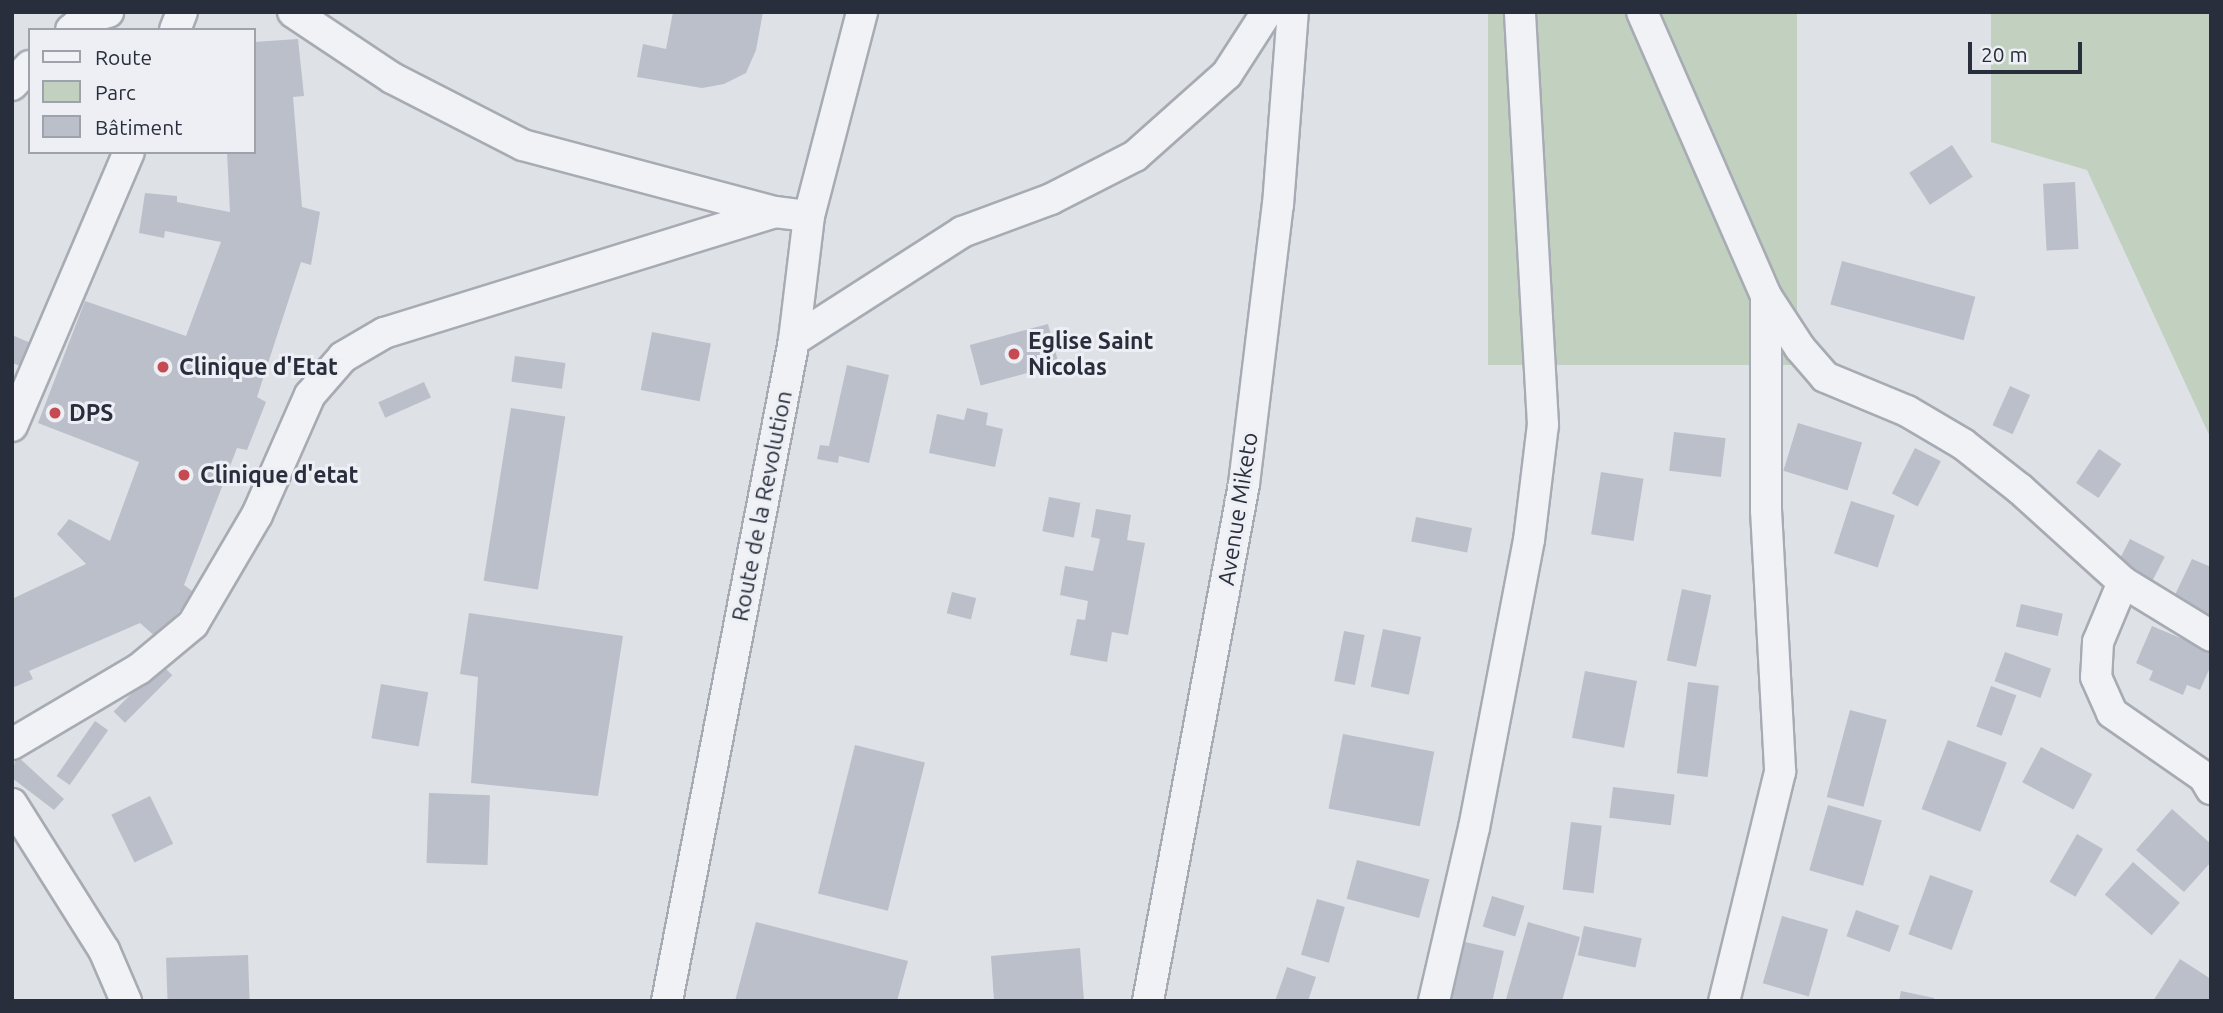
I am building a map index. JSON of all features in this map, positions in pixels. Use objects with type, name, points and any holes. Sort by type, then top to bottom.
[{"type":"street","points":[[74,28],[86,18],[108,12]]},
{"type":"street","points":[[293,12],[393,78],[523,145],[775,212],[809,216]]},
{"type":"street","name":"Route de la Revolution","points":[[667,1001],[794,340],[809,216],[862,12]]},
{"type":"street","points":[[794,340],[962,232],[1051,199],[1135,156],[1227,74],[1267,12]]},
{"type":"street","name":"Avenue Miketo","points":[[1148,1001],[1244,484],[1278,205],[1293,12]]},
{"type":"street","points":[[1434,1001],[1474,828],[1529,540],[1543,425],[1520,12]]},
{"type":"street","points":[[1642,12],[1766,296],[1825,377],[1907,411],[1963,444],[2020,489],[2123,582],[2211,636]]},
{"type":"street","points":[[12,85],[28,68]]},
{"type":"street","points":[[12,426],[128,154]]},
{"type":"street","points":[[12,744],[139,669],[193,624],[257,515],[310,395],[344,357],[384,333],[775,212]]},
{"type":"street","points":[[1724,1001],[1780,772],[1766,510],[1766,296]]},
{"type":"street","points":[[2123,582],[2098,642],[2096,677],[2112,713],[2204,777],[2211,789]]},
{"type":"street","points":[[12,804],[104,950],[126,1001]]},
{"type":"green space","points":[[1488,12],[1797,12],[1797,365],[1488,365]]},
{"type":"green space","points":[[1991,12],[2211,12],[2211,439],[2087,170],[1991,142]]},
{"type":"building","points":[[673,12],[763,12],[756,50],[746,73],[724,84],[702,88],[637,77],[643,44],[666,49]]},
{"type":"building","name":"Clinique d'Etat","points":[[298,39],[304,96],[293,97],[302,207],[320,212],[311,265],[301,262],[257,397],[266,402],[247,450],[237,448],[184,585],[195,593],[157,638],[140,623],[29,671],[33,679],[12,688],[12,599],[86,564],[57,534],[69,519],[110,541],[139,462],[38,423],[85,301],[186,336],[221,242],[165,231],[164,238],[139,233],[145,193],[177,196],[177,202],[230,212],[227,154],[256,154],[256,42]]},
{"type":"building","points":[[1952,145],[1973,177],[1930,205],[1909,173]]},
{"type":"building","points":[[2075,182],[2079,249],[2047,251],[2043,184]]},
{"type":"building","points":[[1842,261],[1975,297],[1964,340],[1830,304]]},
{"type":"building","name":"Eglise Saint Nicolas","points":[[1048,324],[1059,365],[981,386],[970,345]]},
{"type":"building","points":[[652,332],[711,343],[700,401],[641,390]]},
{"type":"building","points":[[12,335],[33,344],[23,367],[12,363]]},
{"type":"building","points":[[515,356],[566,363],[562,389],[511,382]]},
{"type":"building","points":[[847,365],[889,375],[869,463],[839,456],[838,463],[817,459],[820,445],[829,446]]},
{"type":"building","points":[[424,382],[431,398],[385,418],[378,402]]},
{"type":"building","points":[[2010,386],[2030,395],[2013,434],[1993,425]]},
{"type":"building","points":[[511,408],[565,417],[538,589],[484,581]]},
{"type":"building","points":[[967,408],[988,413],[986,425],[1003,429],[995,467],[929,453],[937,414],[964,420]]},
{"type":"building","points":[[1798,423],[1862,443],[1847,490],[1783,471]]},
{"type":"building","points":[[1674,432],[1726,438],[1721,477],[1669,471]]},
{"type":"building","points":[[1915,448],[1941,461],[1918,507],[1892,493]]},
{"type":"building","points":[[2099,449],[2121,464],[2098,498],[2076,483]]},
{"type":"building","points":[[1601,472],[1643,479],[1634,541],[1591,534]]},
{"type":"building","points":[[1049,497],[1080,503],[1074,537],[1042,531]]},
{"type":"building","points":[[1851,501],[1895,515],[1878,568],[1834,553]]},
{"type":"building","points":[[1096,509],[1131,515],[1127,540],[1145,543],[1128,635],[1112,632],[1107,662],[1070,655],[1077,619],[1085,620],[1088,601],[1060,595],[1065,566],[1093,571],[1100,539],[1091,537]]},
{"type":"building","points":[[1416,517],[1472,528],[1467,552],[1411,542]]},
{"type":"building","points":[[2130,539],[2165,557],[2152,581],[2118,563]]},
{"type":"building","points":[[2192,559],[2211,567],[2211,620],[2172,601]]},
{"type":"building","points":[[1682,589],[1711,595],[1696,667],[1667,660]]},
{"type":"building","points":[[952,592],[976,598],[971,619],[947,613]]},
{"type":"building","points":[[2021,604],[2063,614],[2058,636],[2016,626]]},
{"type":"building","points":[[469,613],[623,636],[598,796],[471,783],[478,677],[460,674]]},
{"type":"building","points":[[2152,626],[2211,651],[2211,665],[2200,690],[2187,685],[2183,695],[2149,680],[2153,671],[2136,663]]},
{"type":"building","points":[[1383,629],[1421,637],[1409,695],[1371,687]]},
{"type":"building","points":[[1344,631],[1365,635],[1355,685],[1334,681]]},
{"type":"building","points":[[2005,652],[2051,669],[2040,698],[1994,681]]},
{"type":"building","points":[[161,664],[172,675],[125,723],[114,711]]},
{"type":"building","points":[[1585,671],[1637,681],[1624,748],[1572,738]]},
{"type":"building","points":[[1688,682],[1719,686],[1708,777],[1677,773]]},
{"type":"building","points":[[381,684],[428,692],[419,746],[371,738]]},
{"type":"building","points":[[1991,686],[2016,695],[2002,736],[1976,726]]},
{"type":"building","points":[[1850,710],[1887,720],[1863,807],[1827,797]]},
{"type":"building","points":[[95,721],[108,730],[70,785],[57,776]]},
{"type":"building","points":[[1343,734],[1434,752],[1420,826],[1328,809]]},
{"type":"building","points":[[1948,740],[2007,763],[1980,832],[1921,809]]},
{"type":"building","points":[[855,745],[925,762],[888,911],[818,893]]},
{"type":"building","points":[[2041,747],[2092,774],[2073,810],[2022,782]]},
{"type":"building","points":[[16,755],[64,799],[54,810],[12,778]]},
{"type":"building","points":[[1613,787],[1675,795],[1671,825],[1609,818]]},
{"type":"building","points":[[429,793],[490,795],[488,865],[427,863]]},
{"type":"building","points":[[150,796],[173,844],[135,862],[111,815]]},
{"type":"building","points":[[1828,805],[1882,820],[1863,886],[1809,870]]},
{"type":"building","points":[[2172,809],[2211,844],[2211,862],[2184,892],[2136,850]]},
{"type":"building","points":[[1571,822],[1602,826],[1593,893],[1563,889]]},
{"type":"building","points":[[2077,834],[2103,849],[2075,897],[2050,882]]},
{"type":"building","points":[[1357,860],[1429,879],[1419,918],[1347,899]]},
{"type":"building","points":[[2133,862],[2180,903],[2152,935],[2105,894]]},
{"type":"building","points":[[1930,875],[1973,891],[1952,950],[1908,934]]},
{"type":"building","points":[[1492,896],[1525,906],[1515,937],[1483,927]]},
{"type":"building","points":[[1317,899],[1345,907],[1329,963],[1301,955]]},
{"type":"building","points":[[1856,910],[1899,926],[1890,952],[1846,936]]},
{"type":"building","points":[[1782,916],[1828,929],[1809,997],[1763,983]]},
{"type":"building","points":[[756,922],[908,961],[897,1001],[735,1001]]},
{"type":"building","points":[[1528,922],[1580,937],[1562,1001],[1506,999]]},
{"type":"building","points":[[1584,926],[1642,938],[1635,968],[1578,955]]},
{"type":"building","points":[[1461,941],[1504,951],[1492,1001],[1463,1001],[1448,998]]},
{"type":"building","points":[[1080,948],[1084,1001],[994,1001],[991,956]]},
{"type":"building","points":[[248,955],[250,1001],[168,1001],[166,958]]},
{"type":"building","points":[[2180,959],[2211,979],[2211,1001],[2153,1001]]},
{"type":"building","points":[[1287,967],[1316,977],[1308,1001],[1275,1001]]},
{"type":"building","points":[[1901,991],[1934,998],[1934,1001],[1899,1001]]},
{"type":"place","name":"Eglise Saint Nicolas","points":[[1014,354]]},
{"type":"place","name":"Clinique d'Etat","points":[[163,367]]},
{"type":"place","name":"DPS","points":[[55,413]]},
{"type":"place","name":"Clinique d'etat","points":[[184,475]]}]
